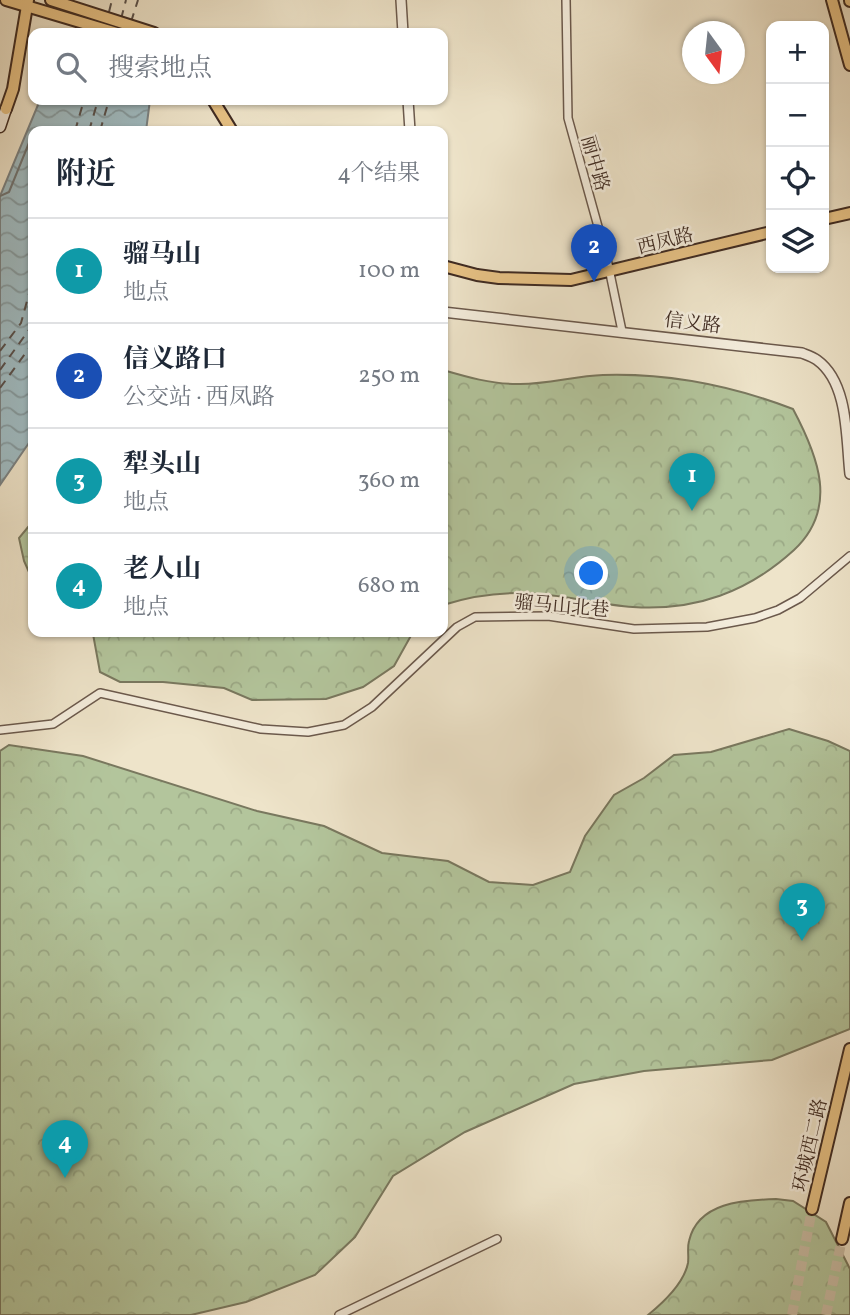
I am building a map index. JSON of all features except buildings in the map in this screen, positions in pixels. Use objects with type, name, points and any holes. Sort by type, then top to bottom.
[{"type":"main road","points":[[6,0],[24,2],[100,28]]},
{"type":"main road","points":[[832,0],[850,65]]},
{"type":"main road","points":[[53,1],[138,28]]},
{"type":"main road","points":[[0,127],[13,89],[24,2]]},
{"type":"main road","points":[[216,105],[229,126]]},
{"type":"main road","points":[[829,218],[850,213]]},
{"type":"main road","name":"西凤路","points":[[448,267],[477,275],[525,280],[570,280],[766,233]]},
{"type":"main road","name":"环城西二路","points":[[812,1209],[850,1049]]},
{"type":"main road","points":[[842,1239],[850,1203]]},
{"type":"street","points":[[401,0],[403,28]]},
{"type":"street","name":"丽中路","points":[[566,0],[568,118],[610,272],[622,331]]},
{"type":"street","points":[[408,105],[410,126]]},
{"type":"street","name":"信义路","points":[[448,313],[802,353],[817,360],[829,372],[837,389],[850,474]]},
{"type":"street","name":"骝马山北巷","points":[[448,635],[475,617],[548,616],[634,629],[707,627],[755,618],[800,598],[850,556]]},
{"type":"street","name":"骝马山北巷","points":[[0,730],[53,724],[100,693],[261,729],[307,733],[344,725],[372,707],[446,637]]},
{"type":"street","points":[[339,1315],[497,1239]]},
{"type":"green space","points":[[448,371],[507,384],[603,375],[651,376],[723,388],[793,409],[816,463],[820,499],[808,534],[794,550],[758,577],[720,596],[678,606],[633,607],[550,595],[514,593],[448,604]]},
{"type":"green space","points":[[28,527],[28,570],[24,561],[19,538]]},
{"type":"green space","points":[[94,637],[410,637],[394,666],[363,687],[326,699],[252,700],[224,688],[163,682],[120,682],[100,672]]},
{"type":"green space","points":[[789,729],[850,751],[850,1029],[772,1060],[644,1071],[574,1084],[465,1132],[393,1176],[355,1237],[315,1275],[246,1302],[191,1315],[0,1315],[0,751],[9,745],[83,756],[257,811],[324,826],[382,853],[448,861],[489,882],[533,885],[570,872],[585,836],[614,795],[644,778],[674,755],[711,752]]},
{"type":"green space","points":[[776,1199],[793,1201],[826,1222],[850,1269],[850,1315],[648,1315],[667,1298],[682,1278],[688,1263],[689,1241],[702,1218],[736,1202]]},
{"type":"water","points":[[38,105],[149,105],[147,126],[29,126]]},
{"type":"water","points":[[28,129],[28,444],[0,485],[0,196]]},
{"type":"pier","points":[[69,0],[118,0],[172,16],[168,28],[61,28]]},
{"type":"ferry route","points":[[109,12],[112,0]]},
{"type":"ferry route","points":[[121,19],[126,0]]},
{"type":"ferry route","points":[[131,22],[138,0]]},
{"type":"ferry route","points":[[76,126],[83,105]]},
{"type":"ferry route","points":[[90,126],[97,105]]},
{"type":"ferry route","points":[[101,126],[108,105]]},
{"type":"ferry route","points":[[0,351],[21,323],[28,297]]},
{"type":"ferry route","points":[[0,370],[28,331]]},
{"type":"ferry route","points":[[0,388],[28,350]]},
{"type":"tunnel","points":[[792,1315],[812,1209]]},
{"type":"tunnel","points":[[826,1315],[842,1239]]},
{"type":"place","name":"信义路口","points":[[594,282]]},
{"type":"place","name":"骝马山","points":[[692,511]]},
{"type":"place","name":"犁头山","points":[[802,941]]},
{"type":"place","name":"老人山","points":[[65,1178]]}]
